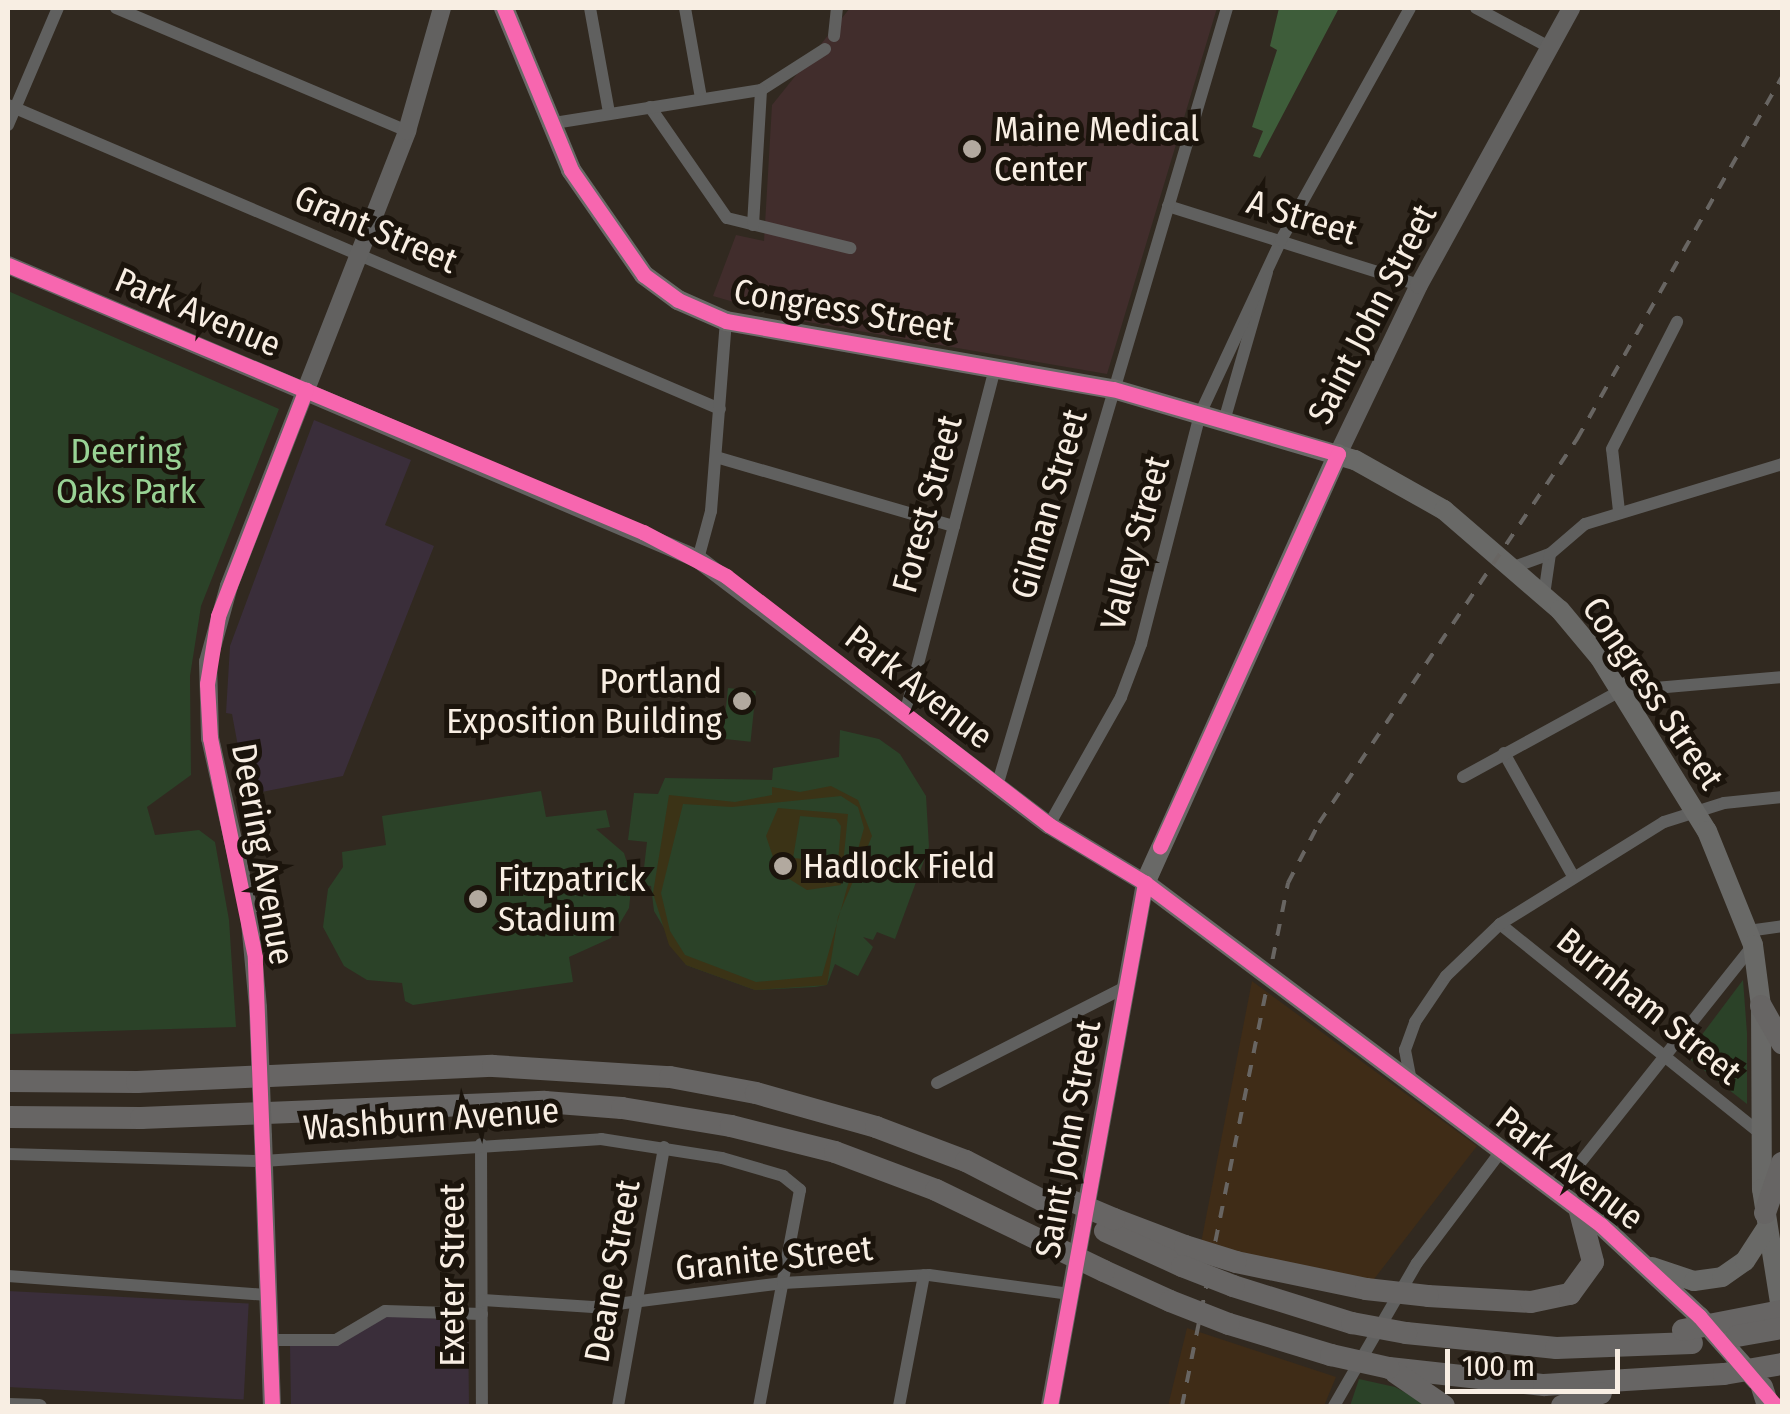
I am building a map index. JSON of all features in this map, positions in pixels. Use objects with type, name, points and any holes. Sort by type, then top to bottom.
[{"type":"highway","points":[[1760,1006],[1782,1043]]},
{"type":"highway","points":[[8,1081],[137,1082],[494,1066],[605,1070],[756,1092],[966,1161],[1183,1256],[1352,1324],[1556,1348],[1782,1313]]},
{"type":"highway","points":[[8,1116],[141,1118],[544,1102],[622,1108],[731,1126],[835,1152],[936,1190],[1170,1301],[1331,1355],[1390,1368],[1544,1385],[1632,1383],[1782,1364]]},
{"type":"highway","points":[[1765,1222],[1782,1163]]},
{"type":"highway","points":[[1235,1274],[1428,1296],[1531,1302],[1570,1294],[1594,1262],[1579,1208]]},
{"type":"highway","points":[[1691,1329],[1782,1328]]},
{"type":"highway","points":[[1390,1368],[1444,1406]]},
{"type":"highway","points":[[1562,1406],[1632,1383]]},
{"type":"main road","name":"Deering Avenue","points":[[272,1406],[258,1007],[248,911],[210,738],[208,662],[218,616],[407,131],[442,8]]},
{"type":"main road","name":"Congress Street","points":[[504,8],[548,124],[571,170],[644,275],[678,300],[726,321],[1113,389],[1338,454],[1427,498],[1544,595],[1583,635],[1708,831],[1750,938],[1760,1006],[1765,1222],[1782,1313]]},
{"type":"main road","name":"Saint John Street","points":[[1050,1406],[1146,883],[1338,454],[1419,284],[1571,8]]},
{"type":"main road","name":"Park Avenue","points":[[8,265],[698,559],[1049,825],[1146,883],[1579,1208],[1641,1262],[1691,1329]]},
{"type":"main road","points":[[1641,1262],[1670,1276],[1708,1281],[1734,1272],[1765,1222]]},
{"type":"main road","points":[[1691,1329],[1776,1406]]},
{"type":"street","points":[[8,125],[11,106],[58,8]]},
{"type":"street","points":[[116,8],[407,131]]},
{"type":"street","points":[[590,8],[610,112]]},
{"type":"street","points":[[685,8],[701,98]]},
{"type":"street","points":[[834,36],[836,8]]},
{"type":"street","name":"Gilman Street","points":[[997,786],[1227,8]]},
{"type":"street","name":"Valley Street","points":[[1049,825],[1120,697],[1141,644],[1200,414],[1281,240],[1410,8]]},
{"type":"street","points":[[1476,8],[1549,47]]},
{"type":"street","points":[[548,124],[762,90],[825,49]]},
{"type":"street","points":[[753,225],[762,90]]},
{"type":"street","name":"Grant Street","points":[[11,106],[720,409]]},
{"type":"street","points":[[650,107],[714,203],[739,226],[753,225],[850,248]]},
{"type":"street","name":"A Street","points":[[1168,206],[1419,284]]},
{"type":"street","name":"Valley Street","points":[[1224,422],[1268,287],[1267,270]]},
{"type":"street","points":[[698,559],[716,457],[726,321]]},
{"type":"street","points":[[1619,511],[1612,449],[1677,322]]},
{"type":"street","name":"Forest Street","points":[[905,714],[994,368]]},
{"type":"street","points":[[716,457],[954,526]]},
{"type":"street","points":[[1514,567],[1550,554],[1586,524],[1619,511],[1782,464]]},
{"type":"street","points":[[1544,595],[1550,554]]},
{"type":"street","points":[[1463,777],[1620,691],[1782,676]]},
{"type":"street","points":[[1504,753],[1573,876]]},
{"type":"street","points":[[1411,1082],[1405,1050],[1414,1022],[1446,976],[1500,924],[1573,876],[1692,810],[1782,797]]},
{"type":"street","name":"Burnham Street","points":[[1500,924],[1760,1134]]},
{"type":"street","points":[[1556,1193],[1664,1057],[1750,938],[1782,926]]},
{"type":"street","points":[[937,1083],[1127,986]]},
{"type":"street","name":"Washburn Avenue","points":[[8,1154],[264,1161],[552,1138],[664,1147],[794,1181],[800,1190],[784,1283]]},
{"type":"street","name":"Exeter Street","points":[[481,1144],[482,1406]]},
{"type":"street","name":"Deane Street","points":[[618,1406],[664,1147]]},
{"type":"street","points":[[1334,1406],[1418,1262],[1500,1151]]},
{"type":"street","points":[[8,1276],[268,1295]]},
{"type":"street","points":[[899,1406],[924,1276]]},
{"type":"street","name":"Granite Street","points":[[270,1340],[336,1340],[385,1310],[637,1303],[784,1283],[924,1276],[1070,1294]]},
{"type":"street","points":[[759,1406],[784,1283]]},
{"type":"street","points":[[8,1405],[40,1406]]},
{"type":"shaded area","name":"Maine Medical Center","points":[[850,8],[1217,8],[1107,374],[796,320],[713,296],[736,235],[764,241],[772,105]]},
{"type":"shaded area","points":[[314,420],[411,460],[385,525],[434,546],[343,776],[247,795],[232,714],[226,713],[230,646]]},
{"type":"shaded area","points":[[1252,981],[1477,1146],[1371,1283],[1201,1243]]},
{"type":"shaded area","points":[[8,1291],[249,1304],[244,1399],[8,1387]]},
{"type":"shaded area","points":[[381,1316],[468,1320],[469,1406],[291,1406],[290,1345],[326,1346]]},
{"type":"shaded area","points":[[1187,1328],[1336,1377],[1324,1406],[1168,1406]]},
{"type":"green space","points":[[1279,8],[1339,8],[1260,158],[1253,156],[1263,131],[1252,127],[1277,50],[1270,46]]},
{"type":"green space","name":"Deering Oaks Park","points":[[8,291],[279,409],[201,606],[190,676],[191,775],[147,807],[155,835],[199,830],[215,842],[229,920],[236,1027],[8,1034]]},
{"type":"green space","points":[[728,688],[756,691],[751,742],[723,739]]},
{"type":"green space","name":"Hadlock Field","points":[[840,730],[879,739],[900,754],[926,796],[929,847],[895,939],[877,932],[873,940],[863,937],[873,947],[858,976],[835,964],[827,985],[815,987],[755,990],[686,965],[654,911],[651,886],[642,885],[647,842],[628,840],[634,793],[658,794],[665,778],[772,780],[773,768],[839,757]]},
{"type":"green space","name":"Fitzpatrick Stadium","points":[[541,791],[546,817],[606,810],[610,827],[596,829],[624,853],[632,879],[629,908],[611,938],[569,957],[573,982],[413,1005],[405,1001],[402,983],[367,980],[344,966],[323,927],[328,889],[343,867],[342,852],[386,845],[382,816]]},
{"type":"green space","points":[[1743,980],[1747,1033],[1747,1104],[1686,1056]]},
{"type":"green space","points":[[1359,1379],[1395,1387],[1430,1406],[1350,1406]]},
{"type":"sand","points":[[831,786],[858,800],[872,836],[840,912],[864,828],[858,807],[841,796],[732,807],[683,804],[661,893],[670,931],[685,955],[756,982],[822,976],[837,923],[827,985],[755,990],[686,965],[669,945],[653,893],[669,795],[735,802],[772,795],[772,787],[800,792]]},
{"type":"sand","points":[[778,808],[848,814],[841,885],[807,890],[778,872],[766,836]],"holes":[[[800,816],[836,819],[841,826],[838,862],[793,858]]]},
{"type":"railway","points":[[1182,1406],[1288,883],[1319,823],[1577,439],[1782,77]]},
{"type":"cycle path","points":[[504,8],[571,170],[644,275],[678,300],[726,321],[1113,389],[1338,454],[1160,847]]},
{"type":"cycle path","points":[[8,265],[643,532],[726,576],[1049,825],[1145,883],[1601,1225],[1699,1316],[1776,1406]]},
{"type":"cycle path","points":[[272,1406],[255,957],[210,738],[207,684],[218,616],[306,389]]},
{"type":"cycle path","points":[[1050,1406],[1145,883]]},
{"type":"place","name":"Maine Medical Center","points":[[972,149]]},
{"type":"place","name":"Portland Exposition Building","points":[[742,701]]},
{"type":"place","name":"Hadlock Field","points":[[783,866]]},
{"type":"place","name":"Fitzpatrick Stadium","points":[[478,899]]}]
